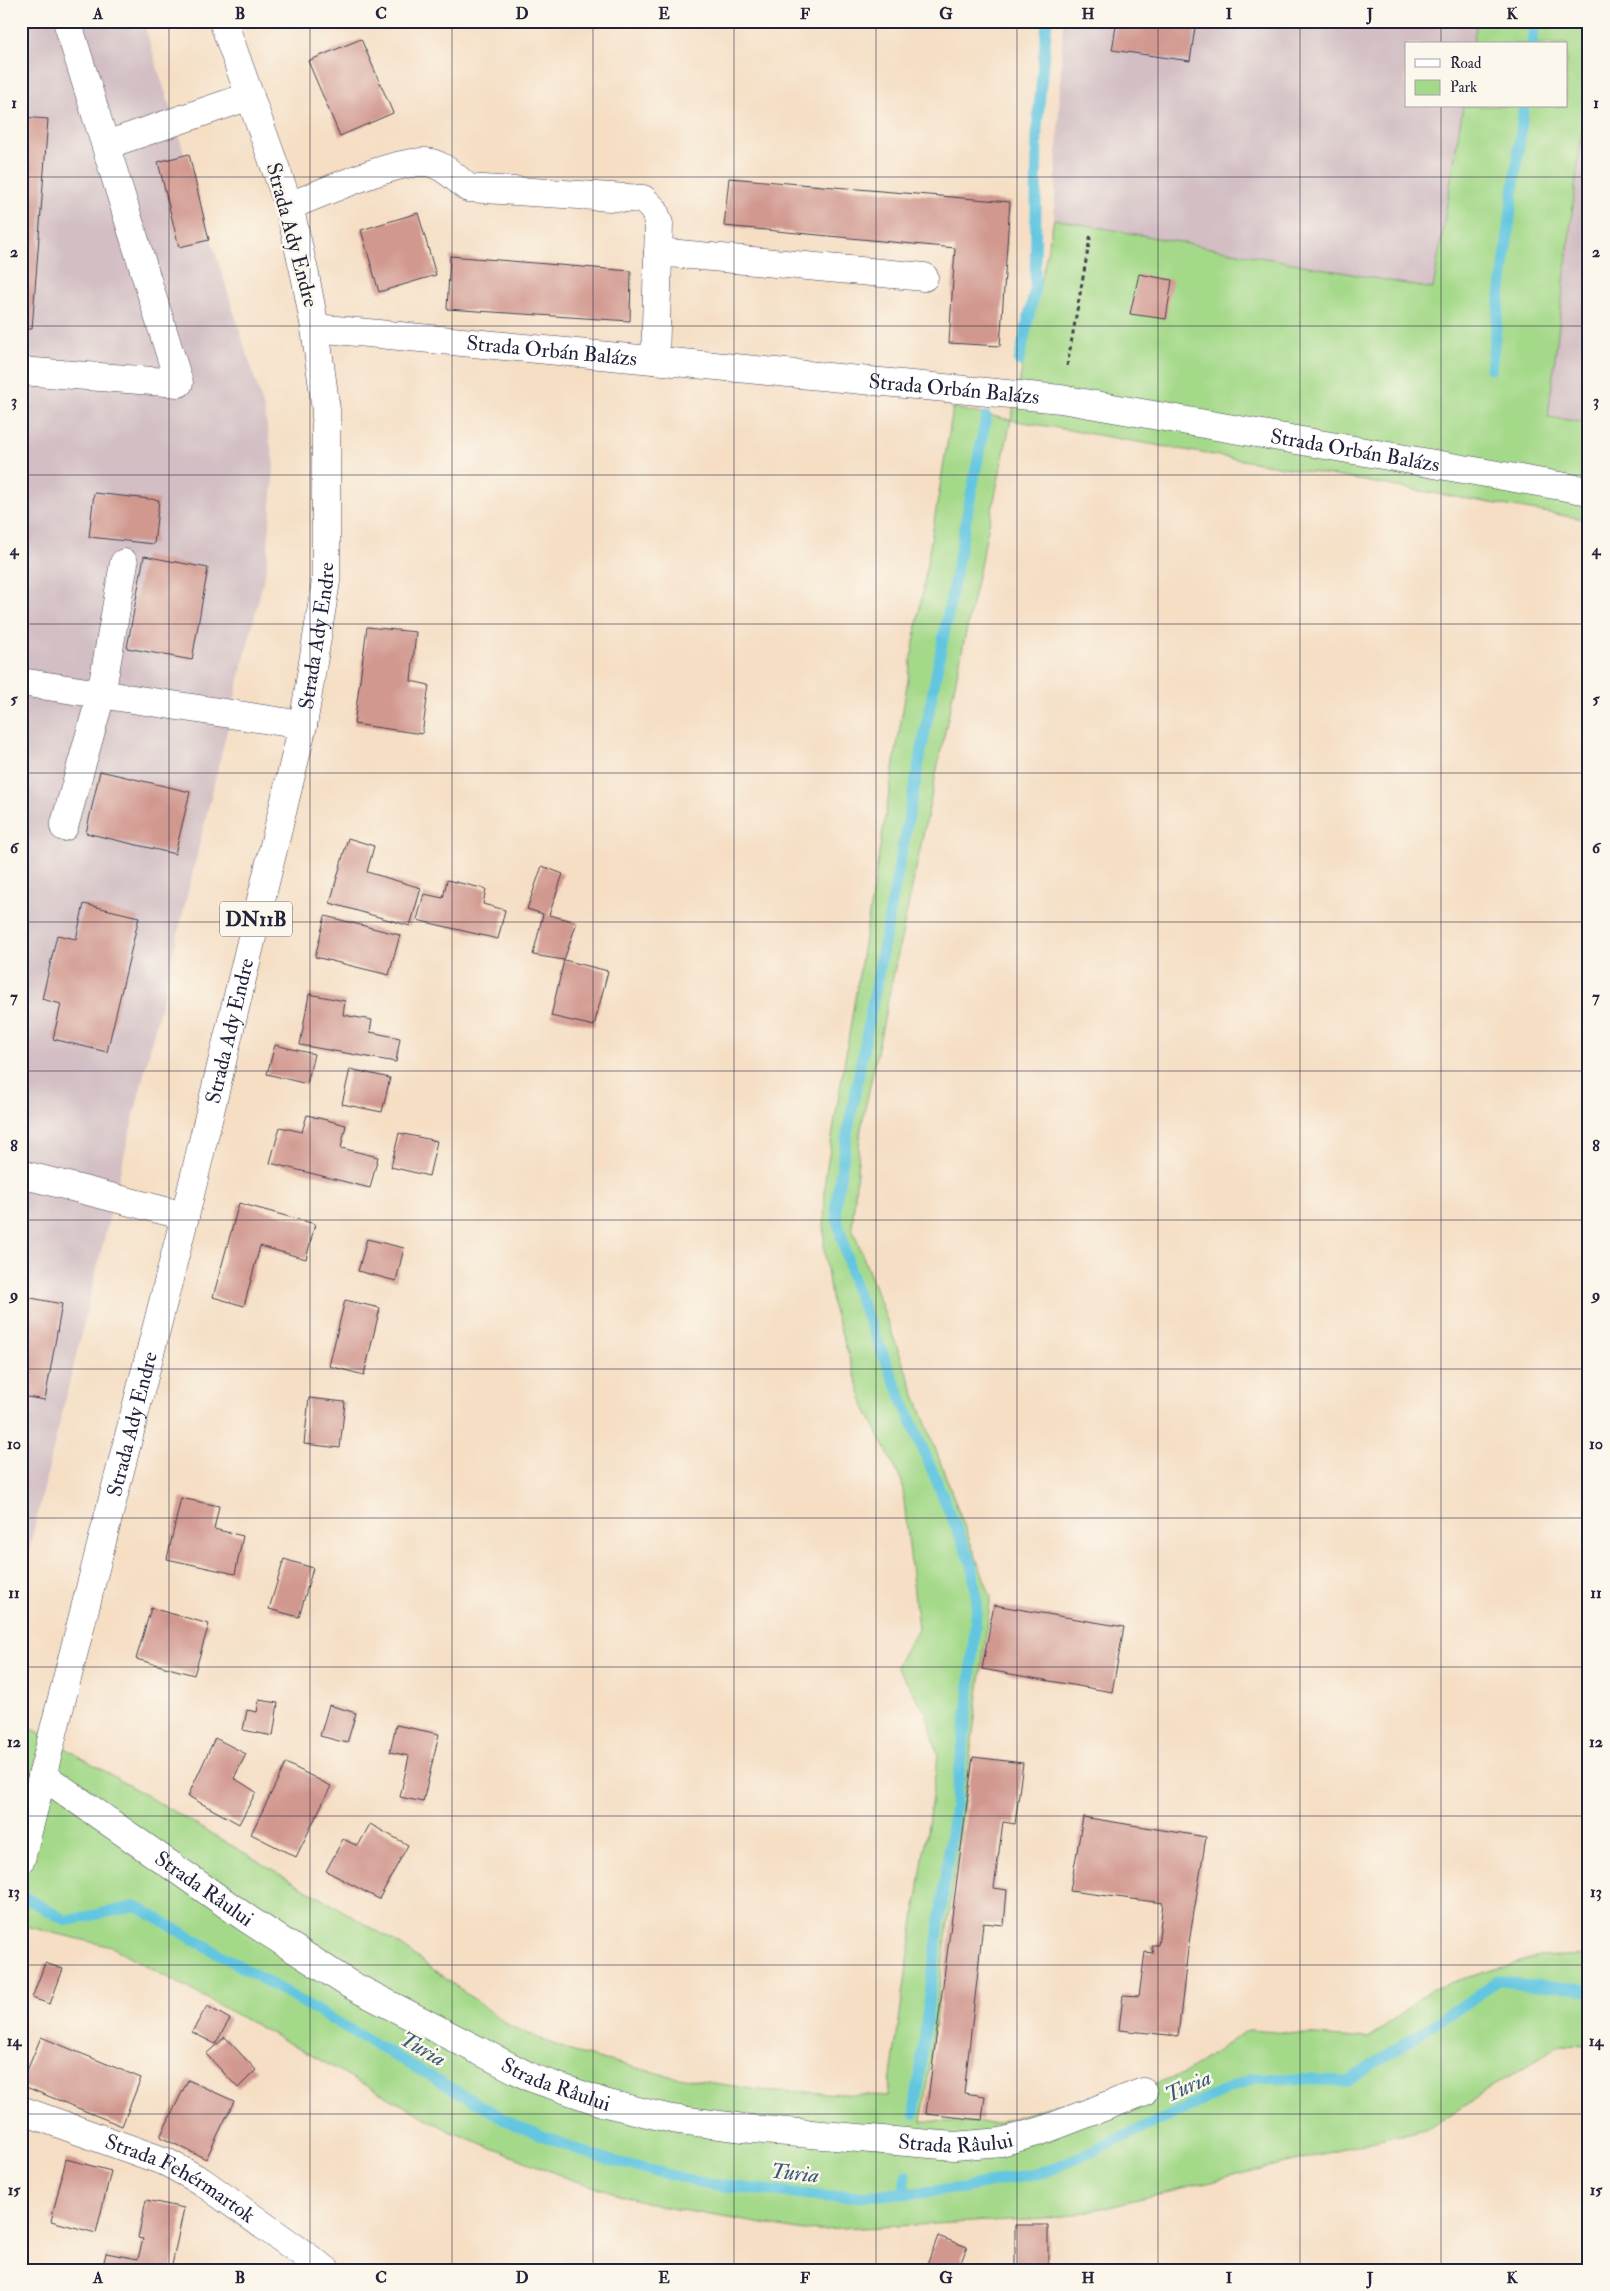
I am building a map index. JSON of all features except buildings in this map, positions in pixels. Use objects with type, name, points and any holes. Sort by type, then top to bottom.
[{"type":"street","points":[[21,371],[179,383],[67,21]]},
{"type":"street","name":"Strada Ady Endre","points":[[21,1859],[185,1216],[303,725],[326,582],[326,410],[306,275],[289,206],[223,21]]},
{"type":"street","points":[[106,145],[250,96]]},
{"type":"street","points":[[289,206],[392,168],[427,162],[447,171],[468,188],[643,199],[654,210],[659,224],[655,360]]},
{"type":"street","points":[[658,252],[924,277]]},
{"type":"street","name":"Strada Orbán Balázs","points":[[315,328],[1060,399],[1589,491]]},
{"type":"street","points":[[64,827],[102,695],[124,563]]},
{"type":"street","points":[[21,682],[303,725]]},
{"type":"street","points":[[21,1174],[185,1216]]},
{"type":"street","name":"Strada Râului","points":[[42,1775],[249,1920],[349,1984],[532,2078],[605,2103],[672,2119],[726,2126],[954,2146],[1001,2142],[1041,2131],[1143,2092]]},
{"type":"street","name":"Strada Fehérmartok","points":[[21,2110],[166,2162],[201,2181],[326,2270]]},
{"type":"path","points":[[1060,399],[1091,233]]},
{"type":"shaded area","points":[[21,21],[143,21],[263,405],[274,465],[267,565],[21,1583]]},
{"type":"shaded area","points":[[1063,21],[1477,21],[1473,42],[1405,42],[1405,108],[1463,108],[1433,289],[1054,219]]},
{"type":"shaded area","points":[[1589,71],[1589,423],[1548,417]]},
{"type":"green space","points":[[1477,21],[1589,21],[1589,71],[1548,417],[1589,423],[1589,520],[1011,420],[1054,219],[1433,289],[1463,108],[1568,108],[1568,42],[1473,42]]},
{"type":"green space","points":[[953,408],[1011,420],[861,1128],[852,1227],[991,1597],[922,2121],[999,2123],[1053,2105],[1094,2103],[1183,2074],[1248,2030],[1369,2039],[1433,1988],[1537,1957],[1589,1955],[1589,2046],[1559,2045],[1429,2128],[1064,2217],[804,2231],[658,2206],[570,2179],[452,2132],[112,1947],[21,1925],[21,1722],[396,1942],[510,2026],[570,2051],[665,2075],[758,2090],[888,2096],[938,1756],[926,1712],[896,1666],[918,1629],[902,1482],[865,1407],[832,1304],[824,1248],[825,1179]]},
{"type":"waterway","points":[[1019,361],[1035,289],[1037,129],[1047,21]]},
{"type":"waterway","points":[[1532,42],[1535,21]]},
{"type":"waterway","points":[[1491,369],[1524,108]]},
{"type":"waterway","points":[[914,2114],[968,1706],[977,1602],[972,1565],[855,1288],[837,1219],[836,1203],[847,1135],[986,417]]},
{"type":"waterway","name":"Turia","points":[[21,1895],[67,1921],[136,1906],[515,2125],[597,2157],[707,2184],[829,2197],[903,2194],[965,2188],[1050,2170],[1253,2078],[1348,2081],[1499,1981],[1589,1990]]},
{"type":"waterway","points":[[903,2194],[906,2176]]}]
